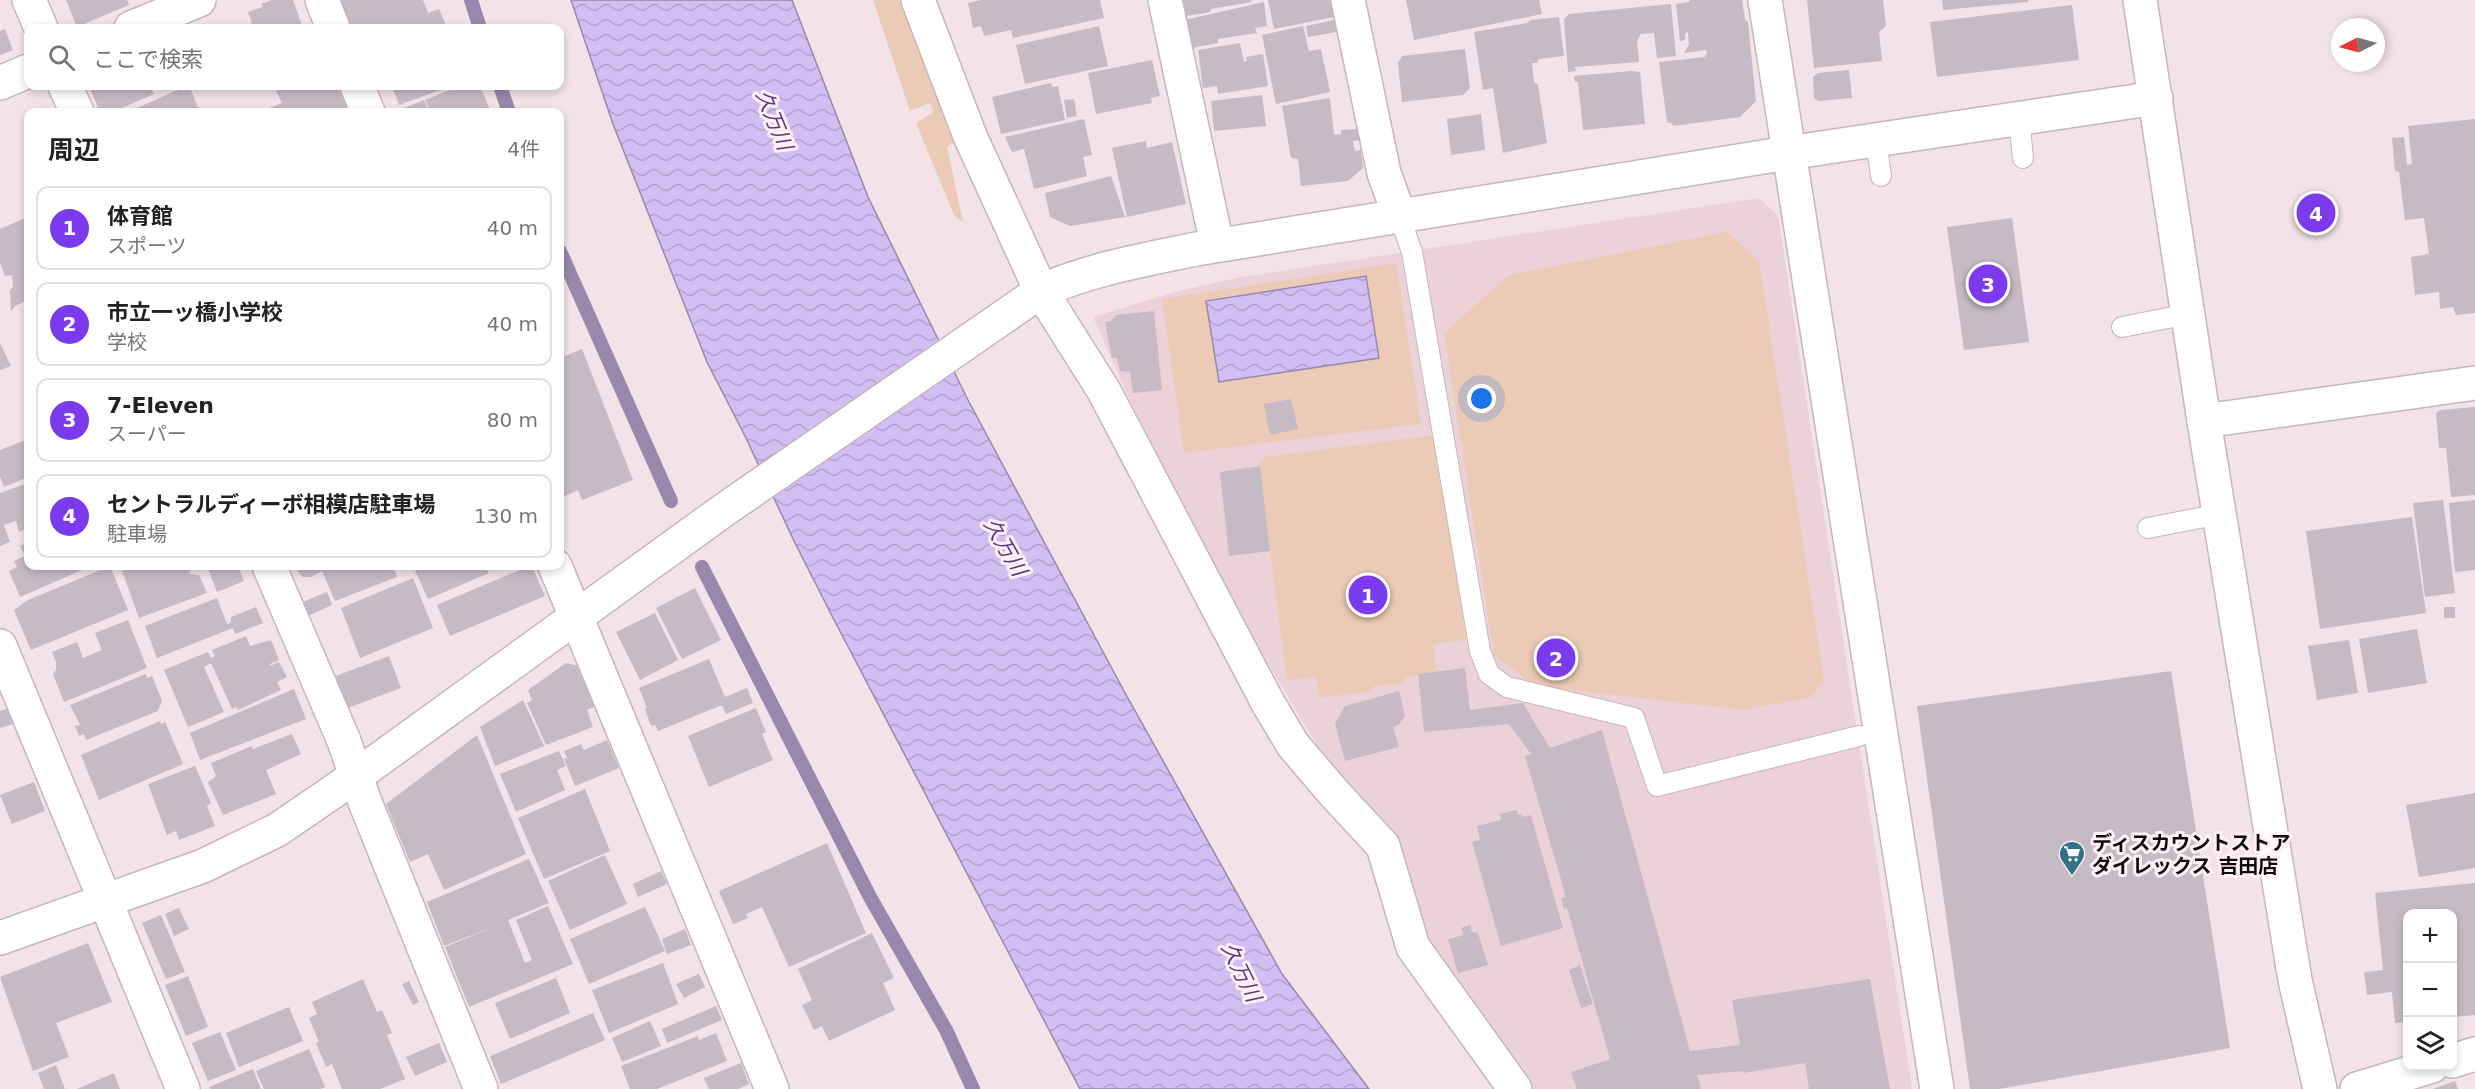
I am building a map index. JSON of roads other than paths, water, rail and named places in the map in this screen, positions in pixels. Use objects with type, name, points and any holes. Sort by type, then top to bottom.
[{"type":"street","points":[[30,0],[39,24]]},
{"type":"street","points":[[141,24],[199,0]]},
{"type":"street","points":[[322,0],[331,24]]},
{"type":"street","points":[[918,0],[970,136],[1041,291],[1104,391],[1268,703],[1293,745],[1383,846],[1413,947],[1515,1089]]},
{"type":"street","points":[[1165,0],[1217,245]]},
{"type":"street","points":[[1348,0],[1384,173],[1399,215]]},
{"type":"street","points":[[1765,0],[1937,1089]]},
{"type":"street","points":[[2140,0],[2204,421],[2295,980],[2320,1089]]},
{"type":"street","points":[[0,82],[24,73]]},
{"type":"street","points":[[67,90],[74,108]]},
{"type":"street","points":[[359,90],[366,108]]},
{"type":"street","points":[[0,938],[203,866],[277,830],[356,776],[743,497],[1041,291],[1072,277],[1103,268],[1217,245],[1876,139],[2156,98]]},
{"type":"street","points":[[2204,421],[2475,383]]},
{"type":"street","points":[[271,570],[344,741],[364,802],[481,1089]]},
{"type":"street","points":[[557,570],[772,1089]]},
{"type":"street","points":[[0,646],[183,1089]]},
{"type":"street","points":[[2457,1059],[2475,1054]]},
{"type":"street","points":[[2357,1089],[2416,1071]]},
{"type":"lane","points":[[2019,118],[2023,158]]},
{"type":"lane","points":[[1876,139],[1881,176]]},
{"type":"lane","points":[[1399,215],[1412,252],[1480,651],[1489,674],[1507,687],[1634,718],[1657,786],[1859,736]]},
{"type":"lane","points":[[2122,327],[2188,314]]},
{"type":"lane","points":[[2148,528],[2220,514]]},
{"type":"water","name":"久万川","points":[[571,0],[792,0],[868,197],[969,402],[1124,691],[1282,974],[1369,1089],[1080,1089],[832,616],[707,362],[613,124]]},
{"type":"water","points":[[1366,276],[1379,358],[1219,382],[1206,301]]},
{"type":"waterway","points":[[471,0],[479,24]]},
{"type":"waterway","points":[[501,90],[508,108]]},
{"type":"waterway","points":[[564,260],[671,501]]},
{"type":"waterway","points":[[702,567],[870,897],[946,1030],[973,1089]]},
{"type":"place","name":"セントラルディーボ相模店駐車場","points":[[2316,213]]},
{"type":"place","name":"7-Eleven","points":[[1988,284]]},
{"type":"place","name":"体育館","points":[[1368,595]]},
{"type":"place","name":"市立一ッ橋小学校","points":[[1556,658]]},
{"type":"place","name":"ディスカウントストア ダイレックス 吉田店","points":[[2072,877]]}]
